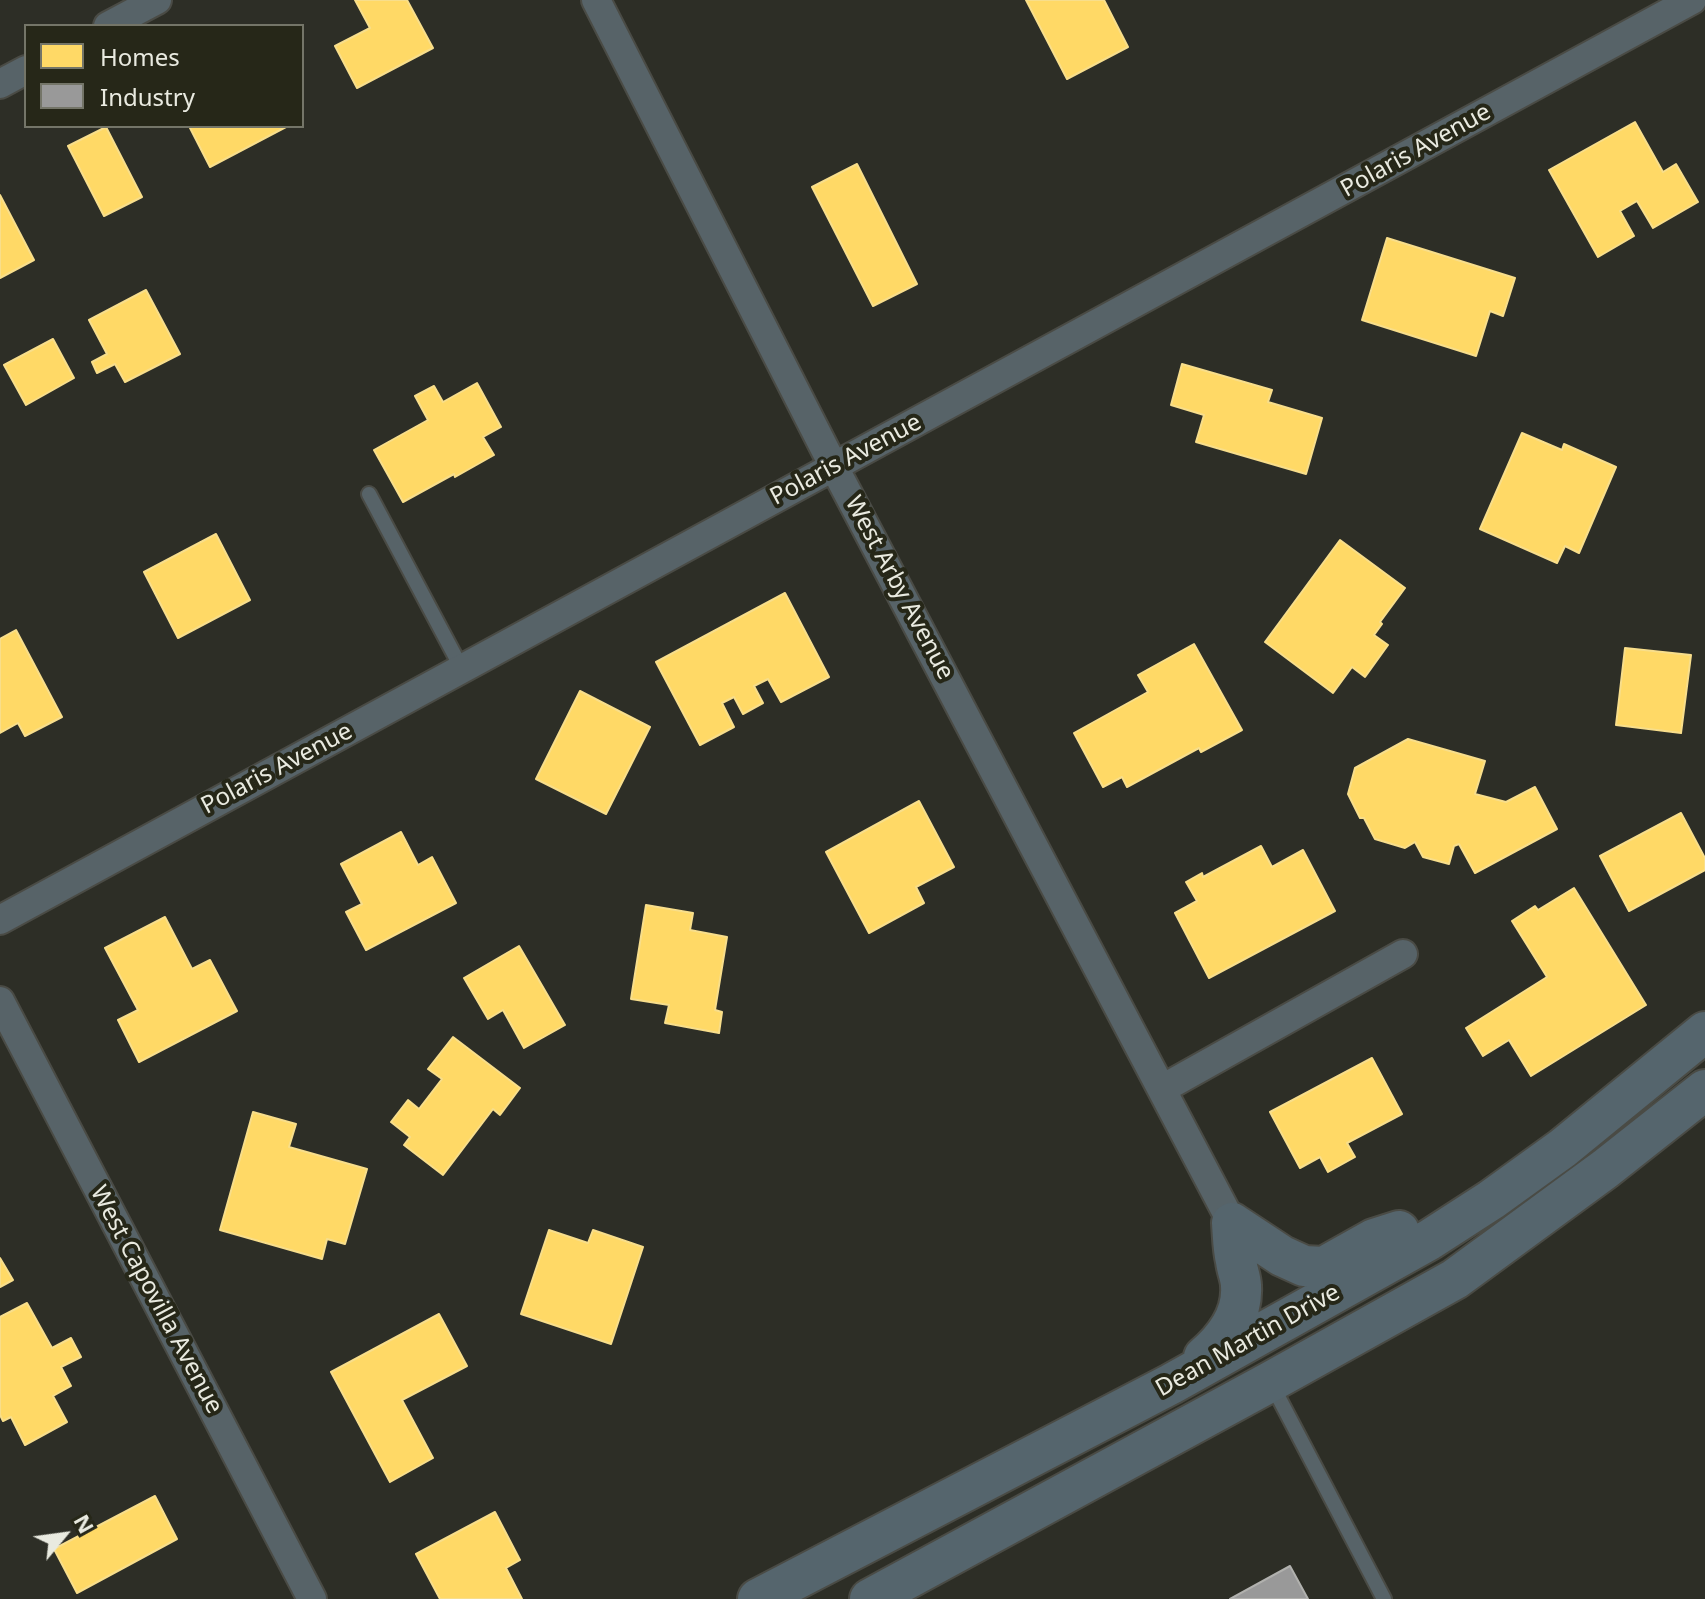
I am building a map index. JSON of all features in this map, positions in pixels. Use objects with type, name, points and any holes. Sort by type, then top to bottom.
[{"type":"main road","name":"Dean Martin Drive","points":[[758,1599],[1171,1384],[1429,1240],[1563,1148],[1705,1032]]},
{"type":"main road","name":"Dean Martin Drive","points":[[882,1596],[1455,1279],[1605,1169],[1705,1090]]},
{"type":"main road","points":[[1232,1223],[1282,1256],[1304,1266],[1324,1267],[1374,1239],[1491,1200]]},
{"type":"main road","points":[[1171,1384],[1213,1349],[1232,1327],[1240,1307],[1241,1286],[1232,1223]]},
{"type":"street","points":[[112,24],[157,0]]},
{"type":"street","name":"West Arby Avenue","points":[[596,0],[834,467],[1232,1223]]},
{"type":"street","name":"Polaris Avenue","points":[[0,920],[1692,0]]},
{"type":"street","points":[[0,84],[24,71]]},
{"type":"street","points":[[1162,1089],[1403,954]]},
{"type":"street","name":"West Capovilla Avenue","points":[[0,1001],[312,1599]]},
{"type":"lane","points":[[369,494],[462,669]]},
{"type":"lane","points":[[1270,1382],[1384,1599]]},
{"type":"building: Homes","points":[[355,0],[407,0],[433,48],[357,88],[335,46],[370,28]]},
{"type":"building: Homes","points":[[1026,0],[1104,0],[1128,47],[1067,79]]},
{"type":"building: Homes","points":[[1635,122],[1663,172],[1676,164],[1698,202],[1653,228],[1637,201],[1620,211],[1634,236],[1598,257],[1549,170]]},
{"type":"building: Homes","points":[[107,128],[142,197],[104,216],[68,146]]},
{"type":"building: Homes","points":[[190,128],[284,128],[210,167]]},
{"type":"building: Homes","points":[[857,164],[917,284],[873,306],[812,187]]},
{"type":"building: Homes","points":[[0,195],[34,260],[0,278]]},
{"type":"building: Homes","points":[[1387,238],[1515,278],[1503,316],[1490,311],[1476,356],[1362,320]]},
{"type":"building: Homes","points":[[146,290],[180,354],[125,382],[115,364],[97,373],[92,362],[107,354],[89,320]]},
{"type":"building: Homes","points":[[53,339],[74,378],[26,405],[4,365]]},
{"type":"building: Homes","points":[[1182,364],[1272,390],[1268,402],[1322,418],[1306,474],[1196,442],[1204,415],[1171,405]]},
{"type":"building: Homes","points":[[477,383],[501,427],[483,437],[494,455],[403,502],[374,450],[428,420],[415,396],[434,386],[443,402]]},
{"type":"building: Homes","points":[[1522,433],[1562,450],[1564,444],[1616,467],[1579,553],[1565,546],[1557,563],[1480,529]]},
{"type":"building: Homes","points":[[216,534],[250,600],[178,638],[144,572]]},
{"type":"building: Homes","points":[[1340,540],[1405,588],[1374,635],[1388,645],[1365,677],[1352,667],[1333,693],[1265,642]]},
{"type":"building: Homes","points":[[785,593],[829,677],[781,702],[768,679],[754,686],[763,703],[743,714],[734,697],[722,703],[734,727],[700,745],[656,662]]},
{"type":"building: Homes","points":[[16,630],[62,717],[25,736],[18,723],[0,733],[0,639]]},
{"type":"building: Homes","points":[[1194,644],[1242,730],[1201,752],[1199,748],[1127,787],[1122,777],[1103,787],[1074,733],[1148,692],[1138,675]]},
{"type":"building: Homes","points":[[1625,648],[1691,655],[1681,733],[1616,725]]},
{"type":"building: Homes","points":[[580,691],[650,727],[606,814],[536,779]]},
{"type":"building: Homes","points":[[1408,739],[1485,761],[1475,794],[1506,802],[1535,787],[1557,829],[1475,873],[1459,844],[1454,846],[1449,864],[1423,857],[1415,842],[1405,848],[1375,839],[1348,794],[1355,768]]},
{"type":"building: Homes","points":[[919,801],[954,867],[916,887],[924,903],[869,933],[826,852]]},
{"type":"building: Homes","points":[[1681,813],[1705,858],[1705,870],[1629,911],[1600,856]]},
{"type":"building: Homes","points":[[401,832],[418,865],[432,857],[456,903],[366,950],[346,912],[362,904],[341,864]]},
{"type":"building: Homes","points":[[1261,846],[1272,867],[1303,850],[1335,911],[1209,978],[1175,913],[1197,901],[1186,882],[1202,873],[1203,877]]},
{"type":"building: Homes","points":[[1574,888],[1646,1005],[1531,1076],[1509,1040],[1483,1056],[1466,1028],[1547,977],[1512,921],[1535,906],[1538,910]]},
{"type":"building: Homes","points":[[646,905],[693,913],[690,930],[727,937],[715,1010],[722,1012],[719,1033],[665,1023],[669,1005],[631,999]]},
{"type":"building: Homes","points":[[165,917],[192,969],[210,960],[237,1011],[139,1062],[118,1020],[138,1010],[105,948]]},
{"type":"building: Homes","points":[[519,946],[565,1025],[524,1048],[503,1010],[488,1019],[464,978]]},
{"type":"building: Homes","points":[[453,1037],[520,1088],[500,1115],[493,1109],[443,1175],[404,1145],[410,1137],[391,1122],[408,1100],[419,1109],[442,1079],[428,1069]]},
{"type":"building: Homes","points":[[1372,1058],[1402,1114],[1347,1143],[1355,1157],[1328,1172],[1320,1157],[1300,1168],[1270,1112]]},
{"type":"building: Homes","points":[[253,1112],[296,1124],[289,1147],[367,1169],[345,1244],[327,1239],[322,1259],[220,1230]]},
{"type":"building: Homes","points":[[549,1230],[588,1243],[593,1230],[643,1247],[611,1344],[521,1314]]},
{"type":"building: Homes","points":[[0,1258],[13,1280],[0,1287]]},
{"type":"building: Homes","points":[[27,1303],[52,1348],[71,1338],[81,1357],[61,1367],[71,1386],[53,1396],[67,1422],[25,1445],[11,1417],[3,1421],[0,1415],[0,1317]]},
{"type":"building: Homes","points":[[439,1314],[467,1366],[402,1400],[433,1458],[390,1482],[331,1372]]},
{"type":"building: Homes","points":[[155,1496],[177,1539],[77,1593],[54,1549]]},
{"type":"building: Homes","points":[[495,1512],[520,1560],[506,1568],[522,1599],[440,1599],[416,1554]]},
{"type":"building: Industry","points":[[1290,1566],[1308,1599],[1230,1599]]}]
